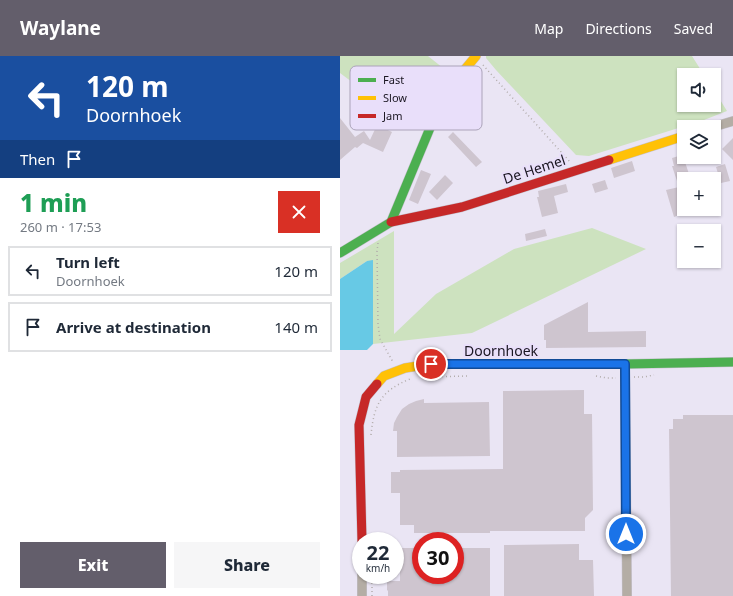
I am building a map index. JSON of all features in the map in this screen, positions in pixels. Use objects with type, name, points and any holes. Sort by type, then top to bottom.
[{"type":"street","points":[[467,66],[475,56]]},
{"type":"street","points":[[721,125],[733,121]]},
{"type":"street","points":[[340,253],[391,222],[429,130]]},
{"type":"street","name":"De Hemel","points":[[391,222],[462,207],[677,138]]},
{"type":"street","name":"Doornhoek","points":[[362,532],[359,425],[366,397],[384,376],[405,368],[431,364],[625,364],[733,362]]},
{"type":"street","points":[[625,364],[627,596]]},
{"type":"street","points":[[362,584],[362,596]]},
{"type":"path","points":[[475,56],[578,170]]},
{"type":"path","points":[[378,243],[378,324],[380,339],[398,370]]},
{"type":"path","points":[[594,375],[607,378],[625,378],[644,377],[659,374]]},
{"type":"path","name":"Doornhoek","points":[[425,377],[472,376]]},
{"type":"path","points":[[371,435],[375,412],[380,400],[397,384],[410,379]]},
{"type":"path","points":[[372,584],[372,596]]},
{"type":"green space","points":[[340,56],[428,56],[440,66],[350,66],[350,80],[340,73]]},
{"type":"green space","points":[[486,56],[692,56],[700,68],[677,68],[677,112],[721,112],[721,101],[727,111],[704,120],[677,120],[677,128],[589,156],[576,155],[486,58]]},
{"type":"green space","points":[[592,228],[646,249],[472,333],[373,344],[373,261],[367,261],[340,279],[340,263],[394,231],[394,334],[436,294],[514,249]]},
{"type":"water","points":[[373,260],[373,344],[367,350],[340,350],[340,279],[367,261]]},
{"type":"building","points":[[340,118],[355,137],[364,131],[370,140],[375,130],[388,130],[392,132],[383,152],[363,143],[357,148],[355,147],[340,160]]},
{"type":"building","points":[[453,132],[482,162],[476,167],[448,137]]},
{"type":"building","points":[[733,138],[733,160],[722,149]]},
{"type":"building","points":[[677,156],[677,164],[686,164],[688,172],[677,172],[677,181],[672,166],[674,166],[672,158]]},
{"type":"building","points":[[632,161],[635,171],[614,178],[611,168]]},
{"type":"building","points":[[725,164],[730,181],[721,183],[721,172],[718,172],[716,167]]},
{"type":"building","points":[[421,170],[431,174],[418,204],[409,200]]},
{"type":"building","points":[[445,175],[453,183],[437,200],[429,192]]},
{"type":"building","points":[[605,180],[608,189],[595,193],[592,184]]},
{"type":"building","points":[[566,184],[568,192],[554,196],[558,213],[542,217],[537,197],[539,197],[538,191]]},
{"type":"building","points":[[677,187],[677,216],[674,217],[666,190]]},
{"type":"building","points":[[545,229],[547,236],[526,241],[525,234]]},
{"type":"building","points":[[588,302],[588,332],[646,331],[646,347],[546,348],[546,340],[544,340],[544,325]]},
{"type":"building","points":[[584,390],[584,414],[592,414],[593,510],[585,518],[585,531],[490,531],[490,533],[414,532],[414,525],[400,525],[400,493],[391,493],[391,472],[400,472],[400,470],[503,469],[503,391]]},
{"type":"building","points":[[424,399],[424,403],[489,402],[490,456],[397,457],[397,431],[393,431],[394,423],[402,409],[409,404]]},
{"type":"building","points":[[683,415],[733,415],[733,596],[671,596],[669,429],[673,429],[673,419],[683,419]]},
{"type":"building","points":[[579,544],[579,560],[593,560],[594,596],[504,596],[504,545]]},
{"type":"building","points":[[404,548],[412,548],[412,584],[464,584],[464,548],[490,548],[490,596],[388,596],[387,584],[404,584]]},
{"type":"traffic: fast","points":[[340,253],[391,222],[429,130]]},
{"type":"traffic: fast","points":[[564,364],[733,362]]},
{"type":"traffic: slow","points":[[468,66],[476,56]]},
{"type":"traffic: slow","points":[[609,160],[677,138]]},
{"type":"traffic: slow","points":[[377,384],[384,376],[405,368],[431,364],[564,364]]},
{"type":"traffic: jam","points":[[391,222],[462,207],[609,160]]},
{"type":"traffic: jam","points":[[362,532],[359,425],[366,397],[377,384]]},
{"type":"route","points":[[431,364],[625,364],[626,534]]}]
